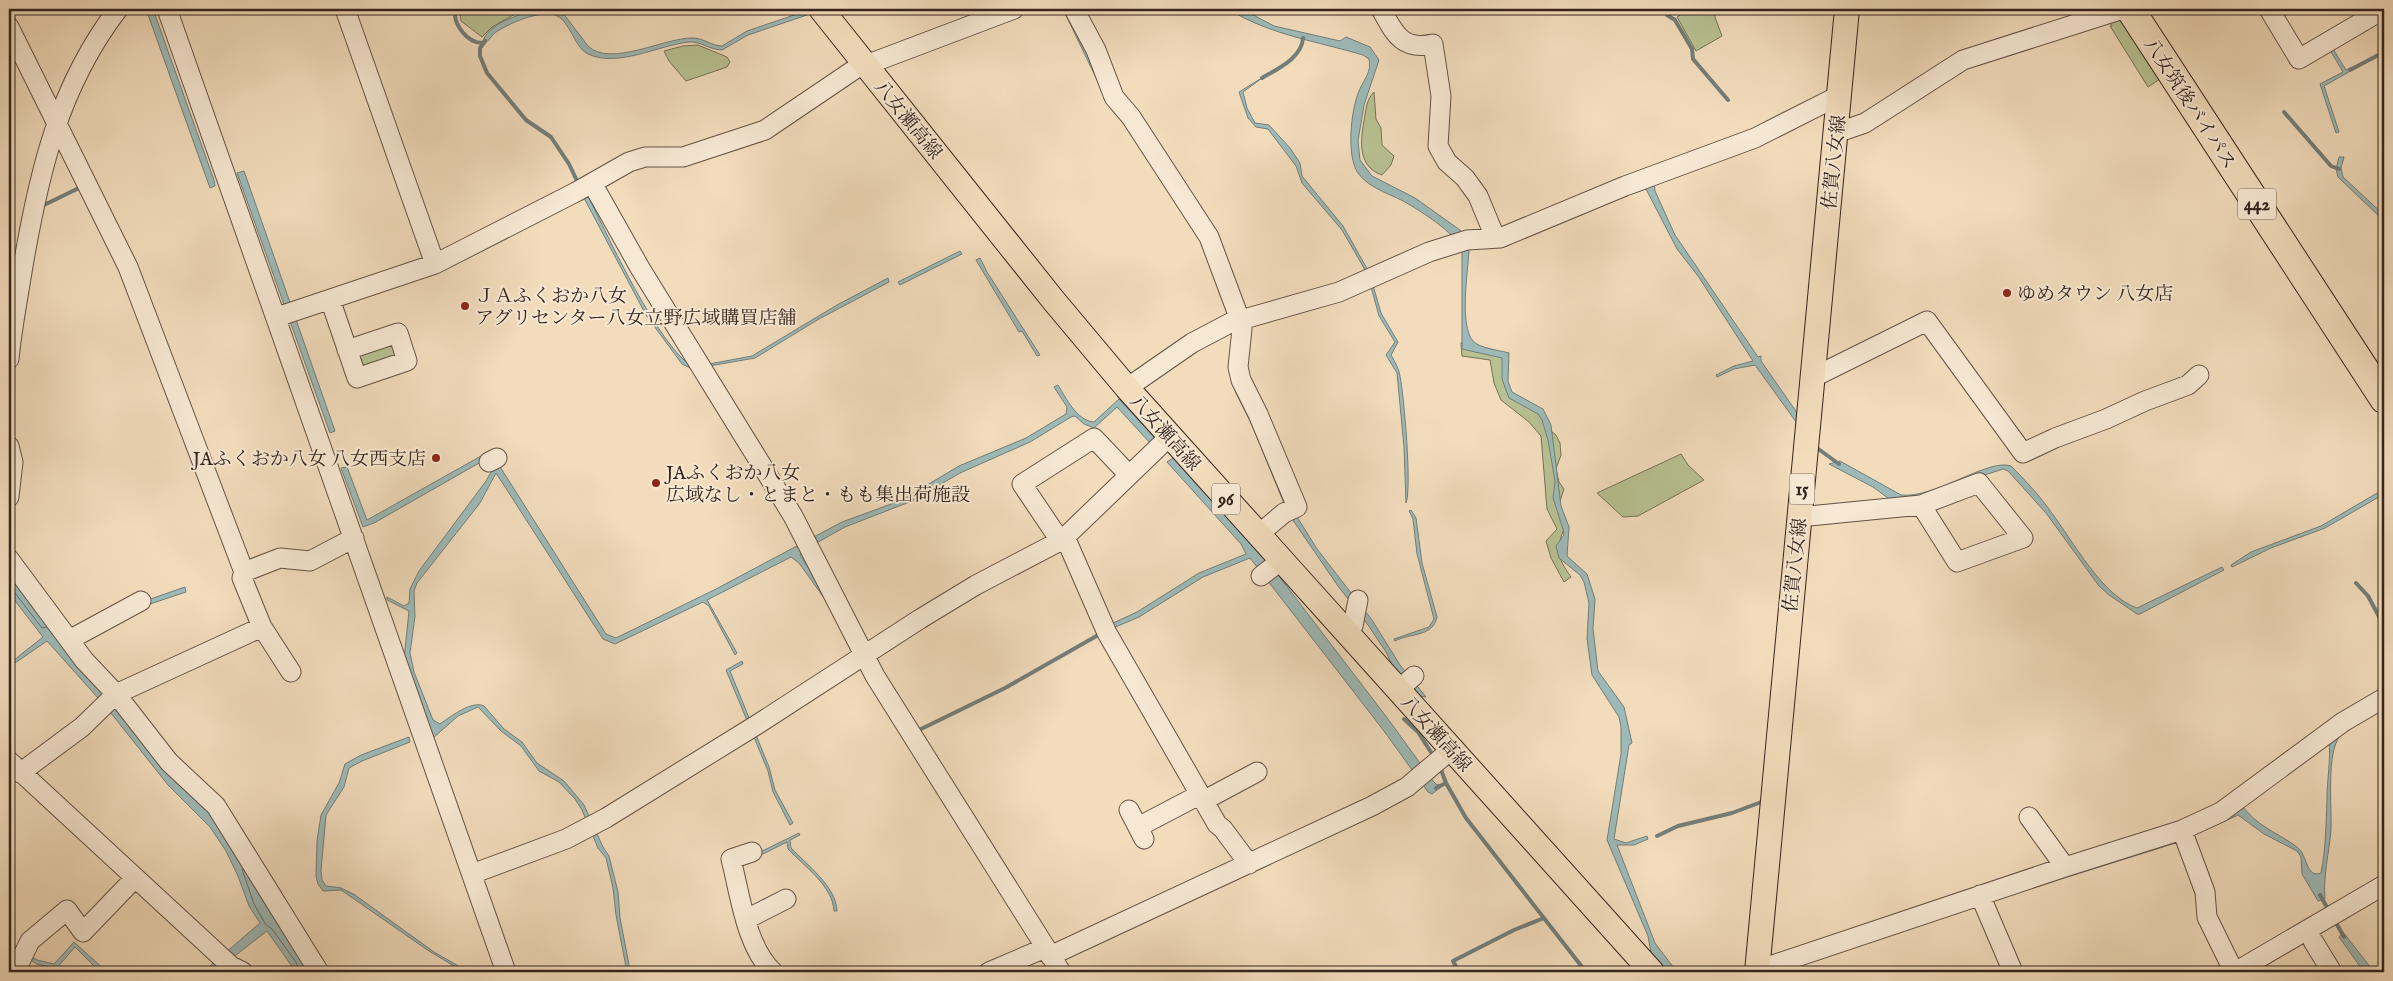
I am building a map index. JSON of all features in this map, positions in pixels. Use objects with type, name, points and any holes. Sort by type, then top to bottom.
[{"type":"highway","name":"八女筑後バイパス","points":[[2130,9],[2384,399]]},
{"type":"highway","name":"八女筑後バイパス","points":[[2151,9],[2384,365]]},
{"type":"main road","name":"八女瀬高線","points":[[821,9],[1054,301],[1127,388],[1447,754],[1652,972]]},
{"type":"main road","name":"佐賀八女線","points":[[1758,971],[1847,9]]},
{"type":"street","points":[[9,359],[35,196],[57,122],[79,68],[118,9]]},
{"type":"street","points":[[167,9],[506,972]]},
{"type":"street","points":[[345,9],[435,264]]},
{"type":"street","points":[[277,317],[435,264],[637,160],[645,157],[683,157],[764,130],[865,64],[1014,9]]},
{"type":"street","points":[[1074,9],[1096,50],[1114,97],[1131,117],[1209,237],[1236,321],[1242,330],[1238,366],[1241,380],[1258,414],[1297,506],[1265,529]]},
{"type":"street","points":[[1381,9],[1396,37],[1407,43],[1433,44],[1441,96],[1438,146],[1447,162],[1465,178],[1478,196],[1494,237]]},
{"type":"street","points":[[1836,133],[1865,123],[1963,60],[2123,9]]},
{"type":"street","points":[[2269,9],[2299,59],[2384,9]]},
{"type":"street","points":[[9,27],[128,267],[244,572],[242,578],[244,588],[262,627],[291,672]]},
{"type":"street","points":[[1127,388],[1192,343],[1236,321],[1339,292],[1387,269],[1463,242],[1494,237],[1500,238],[1625,186],[1755,138],[1840,95]]},
{"type":"street","points":[[592,183],[640,268],[809,545],[863,655],[1061,972]]},
{"type":"street","points":[[330,299],[347,350]]},
{"type":"street","points":[[1812,378],[1927,321],[2024,453],[2055,438],[2106,419],[2145,400],[2188,385],[2199,375]]},
{"type":"street","points":[[472,874],[514,860],[591,826],[750,728],[920,619],[976,585],[1064,538],[1170,436]]},
{"type":"street","points":[[1064,538],[1056,536],[1022,484],[1094,438],[1129,475]]},
{"type":"street","points":[[9,446],[13,462],[9,497]]},
{"type":"street","points":[[1799,517],[1921,505],[1979,483],[2023,538],[1957,562],[1921,505]]},
{"type":"street","points":[[244,572],[280,558],[310,560],[354,538]]},
{"type":"street","points":[[1064,538],[1107,634],[1217,824],[1223,829],[1249,864]]},
{"type":"street","points":[[9,559],[84,660],[116,694],[169,762],[216,806],[318,972]]},
{"type":"street","points":[[69,640],[141,600]]},
{"type":"street","points":[[232,970],[15,767],[82,727],[116,694],[262,627]]},
{"type":"street","points":[[1758,971],[1893,932],[1980,895],[2012,891],[2182,830],[2221,812],[2343,722],[2384,698]]},
{"type":"street","points":[[989,972],[1048,952],[1249,864],[1372,806],[1415,780],[1447,754]]},
{"type":"street","points":[[1129,810],[1141,833],[1201,798],[1257,772]]},
{"type":"street","points":[[2030,816],[2076,868]]},
{"type":"street","points":[[2182,830],[2205,892],[2206,917],[2234,972],[2384,884]]},
{"type":"street","points":[[752,852],[731,859],[751,917],[754,945],[765,965],[773,972]]},
{"type":"street","points":[[15,972],[30,941],[67,910],[83,932],[135,878]]},
{"type":"street","points":[[1980,895],[2013,972]]},
{"type":"street","points":[[751,917],[786,899]]},
{"type":"street","points":[[2313,941],[2332,972]]},
{"type":"green space","points":[[459,9],[524,9],[492,27],[482,37],[461,21]]},
{"type":"green space","points":[[1690,9],[1714,9],[1722,36],[1696,51],[1677,17]]},
{"type":"green space","points":[[2120,16],[2160,79],[2148,87],[2110,26],[2112,26],[2108,20]]},
{"type":"green space","points":[[698,45],[727,57],[730,62],[727,67],[686,81],[669,61],[664,51],[683,46]]},
{"type":"green space","points":[[1374,92],[1376,119],[1381,128],[1382,145],[1394,156],[1391,165],[1382,175],[1368,166],[1362,153],[1367,105],[1369,98]]},
{"type":"green space","points":[[390,341],[399,354],[363,372],[356,354]]},
{"type":"green space","points":[[1461,343],[1498,351],[1507,362],[1503,371],[1503,379],[1509,396],[1535,406],[1560,443],[1561,455],[1556,469],[1559,482],[1564,489],[1559,504],[1565,526],[1559,552],[1562,563],[1571,577],[1564,582],[1551,558],[1546,541],[1557,529],[1547,509],[1541,436],[1529,422],[1501,400],[1494,383],[1490,360],[1462,356]]},
{"type":"green space","points":[[1681,454],[1688,465],[1704,480],[1638,516],[1623,517],[1597,493]]},
{"type":"water","points":[[146,9],[153,9],[214,180],[215,186],[210,188]]},
{"type":"water","points":[[537,9],[557,9],[563,13],[588,46],[598,52],[610,54],[624,53],[693,38],[722,46],[747,31],[806,11],[807,15],[748,35],[722,50],[689,42],[625,57],[600,58],[583,50],[578,45],[567,25],[557,16],[550,14],[536,15],[508,25],[482,44],[485,37],[497,25]]},
{"type":"water","points":[[1063,9],[1071,9],[1195,219],[1230,298],[1233,326],[1199,237],[1136,138],[1111,109]]},
{"type":"water","points":[[1228,9],[1242,9],[1274,26],[1340,41],[1346,37],[1370,47],[1379,60],[1364,105],[1358,141],[1360,160],[1372,176],[1415,198],[1460,230],[1469,242],[1654,180],[1655,191],[1675,235],[1758,357],[1761,356],[1761,361],[1800,417],[1799,426],[1755,365],[1734,369],[1717,377],[1716,375],[1734,366],[1753,361],[1698,276],[1677,249],[1646,189],[1469,250],[1465,311],[1469,333],[1476,344],[1509,353],[1508,381],[1512,392],[1543,409],[1551,425],[1561,506],[1569,527],[1567,556],[1587,574],[1595,599],[1593,629],[1598,671],[1624,707],[1632,743],[1629,745],[1614,839],[1626,843],[1647,836],[1648,839],[1634,845],[1617,845],[1655,943],[1677,972],[1669,972],[1651,953],[1648,936],[1607,840],[1621,754],[1621,727],[1619,717],[1592,675],[1587,638],[1589,603],[1584,582],[1580,575],[1559,558],[1556,546],[1564,535],[1553,498],[1555,481],[1548,440],[1542,420],[1538,414],[1509,398],[1502,379],[1502,358],[1462,349],[1462,253],[1460,246],[1449,233],[1424,214],[1369,184],[1358,173],[1354,165],[1351,145],[1352,121],[1356,99],[1368,72],[1369,59],[1363,55],[1260,25]]},
{"type":"water","points":[[2333,49],[2346,70],[2352,67],[2354,69],[2324,86],[2339,132],[2336,133],[2320,84],[2343,72],[2330,50]]},
{"type":"water","points":[[1265,76],[1243,92],[1247,108],[1255,123],[1269,125],[1290,148],[1300,163],[1302,176],[1343,226],[1370,274],[1368,275],[1342,230],[1302,183],[1296,166],[1268,129],[1256,127],[1248,118],[1239,92]]},
{"type":"water","points":[[2339,157],[2344,157],[2341,168],[2343,177],[2384,215],[2384,221],[2338,177],[2336,169]]},
{"type":"water","points":[[244,171],[335,431],[330,433],[237,173]]},
{"type":"water","points":[[588,196],[635,289],[650,314],[679,355],[693,367],[752,356],[837,305],[888,278],[889,282],[819,319],[755,358],[692,369],[682,364],[646,315],[584,198]]},
{"type":"water","points":[[960,251],[962,254],[900,285],[898,282]]},
{"type":"water","points":[[980,258],[1040,355],[1037,356],[1022,331],[1019,332],[976,260]]},
{"type":"water","points":[[1372,282],[1381,313],[1398,342],[1391,355],[1399,373],[1407,441],[1408,494],[1406,503],[1404,447],[1397,373],[1386,355],[1395,342],[1379,316],[1370,283]]},
{"type":"water","points":[[1233,329],[1238,381],[1294,512],[1317,549],[1372,620],[1400,665],[1426,697],[1419,696],[1392,665],[1386,652],[1368,625],[1338,586],[1288,513],[1232,380]]},
{"type":"water","points":[[1058,385],[1068,402],[1082,418],[1094,422],[1119,399],[1156,439],[1151,444],[1117,407],[1094,428],[1084,424],[1075,416],[1071,417],[1030,442],[960,473],[912,501],[845,527],[802,551],[800,555],[830,601],[834,612],[799,563],[791,557],[707,600],[737,653],[735,655],[709,606],[703,602],[615,644],[603,639],[496,473],[480,503],[417,583],[414,591],[415,616],[410,653],[414,672],[433,720],[440,724],[467,707],[473,705],[484,706],[504,729],[522,742],[537,763],[564,781],[584,805],[609,856],[618,892],[620,918],[630,970],[630,972],[627,972],[606,858],[598,848],[582,810],[575,799],[559,782],[539,771],[521,746],[501,731],[478,707],[458,716],[433,738],[404,659],[409,611],[387,600],[387,597],[404,606],[409,603],[410,589],[419,571],[486,481],[494,467],[486,459],[374,523],[363,527],[341,468],[347,467],[367,520],[490,451],[606,634],[616,638],[716,589],[842,522],[902,500],[959,466],[1026,438],[1066,414],[1067,407],[1054,387]]},
{"type":"water","points":[[1173,458],[1269,563],[1433,781],[1441,787],[1432,794],[1428,792],[1384,731],[1250,558],[1203,577],[1139,617],[1113,628],[1111,624],[1137,612],[1199,573],[1246,554],[1241,544],[1167,462]]},
{"type":"water","points":[[1840,461],[1901,495],[1914,495],[1929,491],[1989,468],[2001,465],[2011,466],[2042,500],[2100,580],[2124,602],[2137,608],[2222,567],[2224,570],[2137,614],[2099,586],[2046,513],[2008,471],[2003,469],[1896,504],[1873,487],[1829,464]]},
{"type":"water","points":[[2384,489],[2384,494],[2325,528],[2271,548],[2232,567],[2231,565],[2251,552],[2321,526]]},
{"type":"water","points":[[1411,510],[1416,518],[1422,563],[1437,617],[1435,623],[1426,631],[1395,641],[1394,639],[1429,627],[1434,619],[1417,554],[1413,519],[1409,511]]},
{"type":"water","points":[[9,566],[68,646],[139,603],[185,587],[186,592],[141,607],[71,650],[195,790],[315,972],[296,972],[267,931],[214,972],[203,972],[260,923],[249,906],[238,876],[226,851],[210,827],[168,785],[107,708],[47,641],[15,663],[14,660],[43,637],[9,593]]},
{"type":"water","points":[[742,661],[743,664],[730,671],[769,767],[775,790],[793,823],[790,825],[773,792],[768,771],[726,670]]},
{"type":"water","points":[[2384,707],[2347,729],[2360,720]]},
{"type":"water","points":[[2347,729],[2340,736],[2336,744],[2331,767],[2331,830],[2325,873],[2325,899],[2318,901],[2302,874],[2301,857],[2297,851],[2264,834],[2238,815],[2179,842],[2016,893],[2242,806],[2256,820],[2298,848],[2312,872],[2316,874],[2321,873],[2326,836],[2329,740]]},
{"type":"water","points":[[409,737],[410,742],[349,768],[344,787],[326,815],[321,870],[322,880],[326,886],[341,888],[355,895],[434,952],[469,972],[464,972],[429,951],[341,890],[323,891],[318,884],[316,876],[317,841],[321,815],[339,783],[345,764],[361,755]]},
{"type":"water","points":[[799,833],[800,835],[790,840],[791,848],[820,876],[832,893],[837,911],[834,911],[829,893],[817,877],[788,849],[787,842],[743,864],[742,871],[741,862],[744,860]]},
{"type":"water","points":[[2343,932],[2374,972],[2364,972],[2339,937]]},
{"type":"water","points":[[74,942],[107,972],[100,972],[75,947],[56,969],[37,964],[9,948],[9,943],[37,960],[54,964]]},
{"type":"waterway","points":[[455,9],[456,21],[462,32],[472,40],[484,43]]},
{"type":"waterway","points":[[1663,9],[1667,15],[1675,20],[1692,49],[1693,59],[1728,100]]},
{"type":"waterway","points":[[9,14],[13,22]]},
{"type":"waterway","points":[[1262,78],[1294,57],[1302,45],[1303,38]]},
{"type":"waterway","points":[[485,41],[480,48],[480,56],[487,73],[526,120],[551,137],[569,164],[578,183]]},
{"type":"waterway","points":[[2350,70],[2384,52]]},
{"type":"waterway","points":[[2284,112],[2331,166],[2339,169]]},
{"type":"waterway","points":[[44,205],[79,188]]},
{"type":"waterway","points":[[9,219],[13,217]]},
{"type":"waterway","points":[[1817,448],[1839,464]]},
{"type":"waterway","points":[[2356,583],[2368,596],[2384,626]]},
{"type":"waterway","points":[[917,731],[1005,688],[1100,634]]},
{"type":"waterway","points":[[1404,719],[1418,732],[1434,757]]},
{"type":"waterway","points":[[1440,767],[1446,783],[1466,818],[1586,972]]},
{"type":"waterway","points":[[1436,788],[1446,783]]},
{"type":"waterway","points":[[1657,836],[1678,826],[1732,813],[1764,801]]},
{"type":"waterway","points":[[2320,895],[2329,911]]},
{"type":"waterway","points":[[1459,972],[1453,961],[1514,930],[1544,918]]},
{"type":"waterway","points":[[2335,921],[2344,937]]},
{"type":"place","name":"ゆめタウン 八女店","points":[[2007,293]]},
{"type":"place","name":"ＪＡふくおか八女 アグリセンター八女立野広域購買店舗","points":[[465,306]]},
{"type":"place","name":"JAふくおか八女 八女西支店","points":[[436,458]]},
{"type":"place","name":"JAふくおか八女 広域なし・とまと・もも集出荷施設","points":[[656,483]]}]
